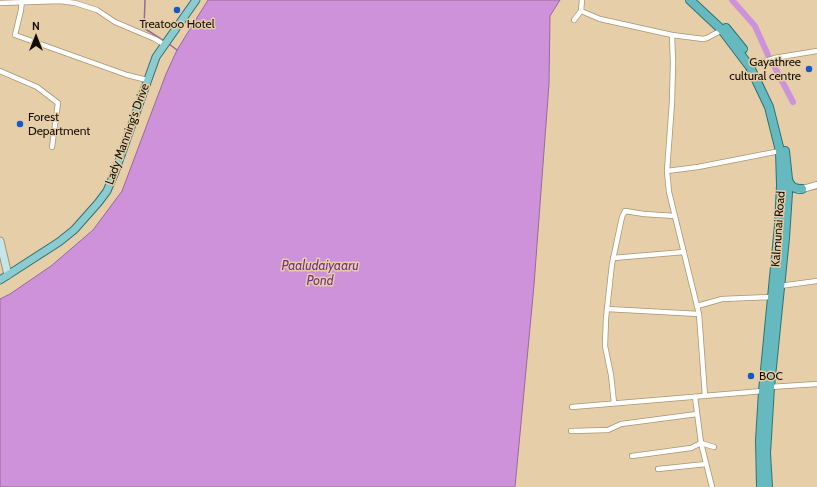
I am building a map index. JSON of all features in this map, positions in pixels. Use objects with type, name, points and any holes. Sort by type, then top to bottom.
[{"type":"highway","name":"Kalmunai Road","points":[[690,0],[722,30],[752,66],[769,107],[780,151],[781,184],[772,297],[767,389],[766,453],[768,487]]},
{"type":"highway","name":"Kalmunai Road","points":[[697,0],[734,36],[770,99],[777,120],[784,151],[788,180],[780,286],[760,440],[761,487]]},
{"type":"highway","points":[[788,180],[791,186],[796,189],[802,189]]},
{"type":"main road","name":"Lady Manning’s Drive","points":[[0,280],[59,242],[74,230],[98,203],[107,190],[115,172],[156,57],[196,0]]},
{"type":"main road","points":[[0,241],[8,275]]},
{"type":"street","points":[[574,20],[581,11],[582,0]]},
{"type":"street","points":[[22,1],[15,35],[127,75],[147,80]]},
{"type":"street","points":[[0,3],[22,1],[60,1],[82,5],[97,10],[115,22],[155,39],[165,45]]},
{"type":"street","points":[[581,11],[600,19],[672,35],[703,39],[722,30]]},
{"type":"street","points":[[672,35],[673,82],[667,171],[669,192],[699,314],[705,396]]},
{"type":"street","points":[[752,66],[774,58],[817,51]]},
{"type":"street","points":[[0,71],[37,87],[58,103],[52,147]]},
{"type":"street","points":[[667,171],[698,167],[780,151]]},
{"type":"street","points":[[788,193],[817,185]]},
{"type":"street","points":[[614,403],[611,375],[605,346],[607,309],[613,258],[622,217],[625,211],[675,216]]},
{"type":"street","points":[[613,258],[684,252]]},
{"type":"street","points":[[780,286],[817,282]]},
{"type":"street","points":[[697,306],[722,299],[772,297]]},
{"type":"street","points":[[607,309],[699,314]]},
{"type":"street","points":[[572,407],[695,397],[817,384]]},
{"type":"street","points":[[695,397],[701,443],[712,487]]},
{"type":"street","points":[[571,431],[608,430],[621,424],[697,414]]},
{"type":"street","points":[[632,456],[691,448],[701,443],[714,447]]},
{"type":"street","points":[[658,469],[706,464]]},
{"type":"water","name":"Paaludaiyaaru Pond","points":[[208,0],[560,0],[550,16],[549,84],[534,285],[515,487],[0,487],[0,299],[10,294],[51,266],[93,230],[122,191],[166,74],[177,50]]},
{"type":"waterway","points":[[145,0],[144,28],[164,41]]},
{"type":"waterway","points":[[732,0],[755,26],[768,55]]},
{"type":"waterway","points":[[169,44],[177,50]]},
{"type":"waterway","points":[[772,62],[793,102]]},
{"type":"place","name":"Treatooo Hotel","points":[[177,10]]},
{"type":"place","name":"Gayathree cultural centre","points":[[809,69]]},
{"type":"place","name":"Forest Department","points":[[20,124]]},
{"type":"place","name":"BOC","points":[[751,376]]}]
